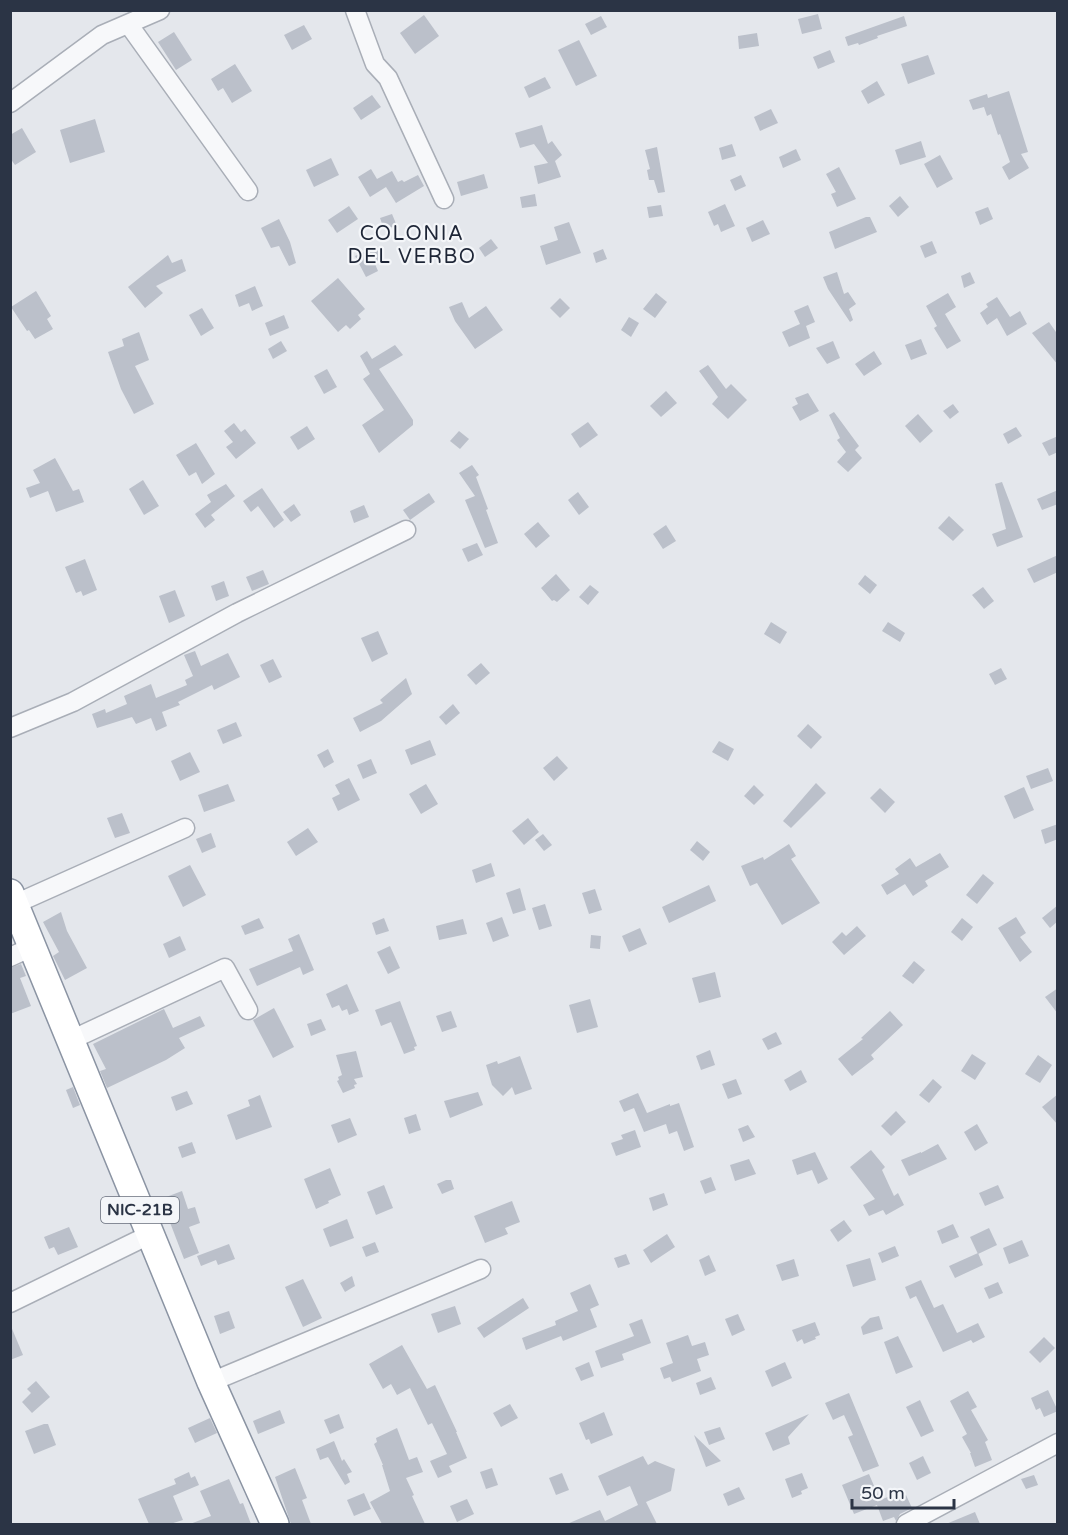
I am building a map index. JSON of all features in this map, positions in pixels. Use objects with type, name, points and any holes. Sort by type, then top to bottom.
[{"type":"highway","name":"NIC-21B","points":[[13,898],[21,952],[71,1040],[149,1235],[211,1382],[275,1524]]},
{"type":"street","points":[[10,103],[102,35],[160,10]]},
{"type":"street","points":[[355,10],[375,64],[388,78],[444,199]]},
{"type":"street","points":[[129,25],[248,191]]},
{"type":"street","points":[[10,728],[74,702],[237,613],[406,530]]},
{"type":"street","points":[[13,898],[185,828]]},
{"type":"street","points":[[71,1040],[225,968],[248,1010]]},
{"type":"street","points":[[10,1303],[149,1235]]},
{"type":"street","points":[[211,1382],[481,1269]]},
{"type":"street","points":[[906,1524],[1058,1443]]},
{"type":"building","points":[[818,14],[822,29],[802,34],[798,19]]},
{"type":"building","points":[[424,15],[439,36],[415,54],[400,33]]},
{"type":"building","points":[[601,16],[607,27],[591,35],[585,24]]},
{"type":"building","points":[[904,16],[907,26],[859,45],[858,43],[848,46],[845,37]]},
{"type":"building","points":[[304,25],[312,39],[292,50],[284,35]]},
{"type":"building","points":[[174,32],[192,60],[176,70],[158,42]]},
{"type":"building","points":[[757,33],[759,46],[739,49],[738,36]]},
{"type":"building","points":[[579,40],[597,76],[576,86],[558,50]]},
{"type":"building","points":[[830,50],[835,62],[818,69],[813,57]]},
{"type":"building","points":[[928,55],[935,74],[908,84],[901,64]]},
{"type":"building","points":[[235,64],[252,91],[232,103],[223,88],[218,91],[211,79]]},
{"type":"building","points":[[545,77],[551,88],[529,98],[524,87]]},
{"type":"building","points":[[877,81],[885,95],[868,104],[861,91]]},
{"type":"building","points":[[1009,91],[1028,152],[1021,154],[1029,168],[1009,180],[1002,167],[1010,162],[991,114],[987,116],[984,107],[973,110],[969,100],[987,94],[988,98]]},
{"type":"building","points":[[372,95],[381,107],[361,120],[353,108]]},
{"type":"building","points":[[771,109],[778,123],[760,131],[754,117]]},
{"type":"building","points":[[95,119],[105,152],[70,163],[60,130]]},
{"type":"building","points":[[542,125],[548,144],[552,141],[562,155],[555,161],[561,177],[538,184],[534,166],[548,163],[534,144],[520,148],[515,133]]},
{"type":"building","points":[[22,128],[36,152],[15,165],[10,158],[10,135]]},
{"type":"building","points":[[921,141],[926,157],[900,165],[895,150]]},
{"type":"building","points":[[732,144],[736,156],[722,160],[719,148]]},
{"type":"building","points":[[657,147],[665,192],[658,193],[654,180],[649,180],[647,170],[650,169],[645,150]]},
{"type":"building","points":[[796,149],[801,160],[783,168],[779,157]]},
{"type":"building","points":[[940,155],[953,179],[937,188],[924,164]]},
{"type":"building","points":[[331,158],[339,175],[314,187],[306,170]]},
{"type":"building","points":[[839,167],[856,199],[837,207],[831,194],[836,192],[826,174]]},
{"type":"building","points":[[371,169],[377,179],[392,171],[398,182],[402,180],[404,182],[418,175],[424,186],[396,203],[386,187],[370,197],[358,177]]},
{"type":"building","points":[[484,174],[488,188],[461,196],[457,182]]},
{"type":"building","points":[[741,175],[746,186],[735,191],[730,180]]},
{"type":"building","points":[[535,194],[537,206],[522,208],[520,197]]},
{"type":"building","points":[[900,196],[909,207],[898,217],[889,206]]},
{"type":"building","points":[[725,204],[735,226],[721,232],[718,224],[714,226],[708,212]]},
{"type":"building","points":[[661,205],[663,216],[649,218],[647,207]]},
{"type":"building","points":[[349,206],[358,219],[337,233],[328,220]]},
{"type":"building","points":[[988,207],[993,219],[980,225],[975,212]]},
{"type":"building","points":[[392,214],[397,226],[384,229],[380,218]]},
{"type":"building","points":[[870,217],[877,232],[835,249],[829,232]]},
{"type":"building","points":[[279,219],[290,242],[296,263],[289,266],[279,246],[271,248],[261,228]]},
{"type":"building","points":[[763,220],[770,234],[752,242],[746,228]]},
{"type":"building","points":[[569,222],[581,253],[546,265],[540,246],[558,240],[554,227]]},
{"type":"building","points":[[491,239],[498,248],[485,257],[479,248]]},
{"type":"building","points":[[932,241],[937,253],[925,258],[920,246]]},
{"type":"building","points":[[376,247],[384,260],[375,264],[378,271],[366,277],[355,256]]},
{"type":"building","points":[[603,249],[607,259],[596,263],[593,253]]},
{"type":"building","points":[[168,255],[172,263],[182,259],[186,271],[156,286],[163,293],[145,308],[128,287]]},
{"type":"building","points":[[837,272],[844,294],[848,292],[856,304],[849,309],[853,320],[850,322],[828,289],[823,277]]},
{"type":"building","points":[[970,272],[975,283],[964,288],[961,276]]},
{"type":"building","points":[[338,278],[365,309],[358,315],[361,319],[350,329],[346,325],[338,332],[311,301]]},
{"type":"building","points":[[255,286],[263,306],[252,311],[249,303],[239,307],[235,295]]},
{"type":"building","points":[[36,291],[51,316],[47,319],[53,329],[35,339],[11,307]]},
{"type":"building","points":[[656,293],[667,302],[655,318],[643,309]]},
{"type":"building","points":[[948,293],[956,307],[945,314],[961,341],[947,349],[934,328],[937,326],[926,306]]},
{"type":"building","points":[[997,297],[1010,317],[1020,311],[1027,324],[1007,336],[997,318],[987,325],[980,313],[988,307],[986,304]]},
{"type":"building","points":[[560,298],[570,308],[560,318],[550,308]]},
{"type":"building","points":[[462,302],[469,318],[486,306],[503,330],[475,349],[455,321],[449,307]]},
{"type":"building","points":[[808,305],[815,322],[806,326],[810,338],[789,347],[782,332],[800,324],[794,311]]},
{"type":"building","points":[[202,308],[214,328],[201,336],[189,315]]},
{"type":"building","points":[[284,315],[289,328],[270,336],[265,323]]},
{"type":"building","points":[[629,317],[639,323],[631,337],[621,330]]},
{"type":"building","points":[[1049,322],[1058,335],[1058,365],[1032,333]]},
{"type":"building","points":[[139,332],[149,360],[135,366],[154,404],[134,414],[121,389],[108,352],[124,346],[122,339]]},
{"type":"building","points":[[921,339],[927,354],[911,360],[905,345]]},
{"type":"building","points":[[281,341],[287,351],[273,359],[268,349]]},
{"type":"building","points":[[833,341],[840,358],[827,364],[816,348]]},
{"type":"building","points":[[395,345],[403,355],[379,369],[413,420],[413,425],[379,453],[362,425],[384,410],[363,379],[370,374],[360,356],[367,351],[372,359]]},
{"type":"building","points":[[874,351],[882,364],[864,376],[855,364]]},
{"type":"building","points":[[708,365],[726,389],[731,384],[747,400],[728,419],[712,404],[718,397],[699,371]]},
{"type":"building","points":[[327,369],[337,387],[324,394],[314,376]]},
{"type":"building","points":[[666,391],[677,403],[661,417],[650,406]]},
{"type":"building","points":[[808,393],[819,411],[800,421],[792,407],[798,404],[795,398]]},
{"type":"building","points":[[953,404],[959,412],[950,419],[943,411]]},
{"type":"building","points":[[834,412],[859,446],[855,450],[862,458],[848,472],[837,462],[846,452],[837,440],[840,438],[829,415]]},
{"type":"building","points":[[918,414],[933,431],[920,443],[905,426]]},
{"type":"building","points":[[588,422],[598,435],[580,448],[571,434]]},
{"type":"building","points":[[234,423],[241,432],[245,429],[256,443],[236,459],[226,447],[233,442],[224,431]]},
{"type":"building","points":[[307,426],[315,439],[298,450],[290,437]]},
{"type":"building","points":[[1016,427],[1022,436],[1008,444],[1003,434]]},
{"type":"building","points":[[459,431],[469,439],[460,449],[450,441]]},
{"type":"building","points":[[1058,436],[1058,452],[1049,456],[1042,443]]},
{"type":"building","points":[[196,443],[215,474],[202,484],[196,472],[189,476],[176,455]]},
{"type":"building","points":[[55,458],[73,491],[79,489],[84,502],[56,512],[48,491],[30,498],[26,488],[40,483],[33,470]]},
{"type":"building","points":[[472,465],[479,475],[476,477],[498,543],[485,548],[465,500],[475,496],[459,473]]},
{"type":"building","points":[[143,480],[159,506],[144,515],[129,489]]},
{"type":"building","points":[[1002,482],[1023,537],[997,547],[992,534],[1006,529],[995,484]]},
{"type":"building","points":[[226,484],[235,496],[211,515],[215,520],[205,528],[195,514],[211,502],[207,495]]},
{"type":"building","points":[[262,488],[284,520],[274,528],[258,506],[251,512],[243,501]]},
{"type":"building","points":[[1058,490],[1058,504],[1042,510],[1037,499]]},
{"type":"building","points":[[578,492],[589,507],[579,515],[568,500]]},
{"type":"building","points":[[429,493],[435,502],[410,520],[403,510]]},
{"type":"building","points":[[294,504],[301,515],[291,522],[283,512]]},
{"type":"building","points":[[364,505],[369,517],[354,523],[350,511]]},
{"type":"building","points":[[949,516],[964,530],[953,541],[938,528]]},
{"type":"building","points":[[538,522],[550,536],[536,548],[524,534]]},
{"type":"building","points":[[666,525],[676,541],[663,549],[653,534]]},
{"type":"building","points":[[477,543],[483,555],[468,562],[462,549]]},
{"type":"building","points":[[1058,555],[1058,572],[1034,583],[1027,569]]},
{"type":"building","points":[[85,559],[97,590],[83,596],[81,591],[76,593],[65,567]]},
{"type":"building","points":[[263,570],[269,584],[252,591],[246,577]]},
{"type":"building","points":[[556,574],[570,590],[557,602],[552,601],[541,588]]},
{"type":"building","points":[[865,575],[877,585],[870,594],[858,584]]},
{"type":"building","points":[[224,581],[229,596],[216,601],[211,586]]},
{"type":"building","points":[[590,585],[599,592],[588,605],[579,597]]},
{"type":"building","points":[[983,587],[994,601],[984,609],[972,595]]},
{"type":"building","points":[[175,590],[185,616],[169,623],[159,596]]},
{"type":"building","points":[[771,622],[787,632],[780,644],[764,634]]},
{"type":"building","points":[[888,622],[905,633],[900,642],[882,631]]},
{"type":"building","points":[[378,631],[388,654],[372,662],[361,638]]},
{"type":"building","points":[[195,651],[201,666],[228,653],[240,677],[214,690],[212,685],[178,702],[180,705],[162,712],[167,726],[156,731],[151,718],[136,724],[132,717],[97,728],[92,714],[105,709],[106,713],[127,704],[124,696],[151,684],[156,698],[187,685],[185,680],[193,676],[184,655]]},
{"type":"building","points":[[273,659],[282,677],[269,683],[260,665]]},
{"type":"building","points":[[481,663],[490,673],[476,685],[467,675]]},
{"type":"building","points":[[1001,668],[1007,679],[995,685],[989,674]]},
{"type":"building","points":[[406,678],[412,694],[381,721],[360,732],[353,718],[383,703],[380,700]]},
{"type":"building","points":[[453,704],[460,713],[446,725],[439,717]]},
{"type":"building","points":[[236,722],[242,736],[223,744],[217,730]]},
{"type":"building","points":[[808,724],[822,737],[811,749],[797,736]]},
{"type":"building","points":[[430,740],[436,755],[411,765],[405,750]]},
{"type":"building","points":[[719,741],[734,749],[728,761],[712,752]]},
{"type":"building","points":[[328,749],[334,762],[324,768],[317,755]]},
{"type":"building","points":[[190,752],[200,772],[180,781],[171,761]]},
{"type":"building","points":[[557,756],[568,768],[554,781],[543,768]]},
{"type":"building","points":[[371,759],[377,773],[363,779],[357,765]]},
{"type":"building","points":[[1048,768],[1053,781],[1031,789],[1026,776]]},
{"type":"building","points":[[349,778],[360,800],[338,811],[332,798],[340,794],[335,785]]},
{"type":"building","points":[[816,783],[826,793],[791,828],[783,821]]},
{"type":"building","points":[[228,784],[235,801],[204,812],[198,795]]},
{"type":"building","points":[[426,784],[438,804],[421,814],[409,794]]},
{"type":"building","points":[[754,785],[764,795],[754,805],[744,796]]},
{"type":"building","points":[[1024,787],[1034,810],[1014,819],[1004,796]]},
{"type":"building","points":[[880,788],[895,802],[885,813],[870,798]]},
{"type":"building","points":[[122,813],[130,833],[115,838],[107,818]]},
{"type":"building","points":[[528,818],[539,832],[524,845],[512,831]]},
{"type":"building","points":[[1058,824],[1058,839],[1045,844],[1041,830]]},
{"type":"building","points":[[308,828],[318,842],[296,856],[287,842]]},
{"type":"building","points":[[211,833],[216,847],[202,853],[196,839]]},
{"type":"building","points":[[543,834],[552,845],[544,851],[535,840]]},
{"type":"building","points":[[697,841],[710,852],[703,861],[690,850]]},
{"type":"building","points":[[789,844],[796,856],[791,859],[820,903],[782,925],[757,883],[750,886],[741,866],[763,857],[764,860]]},
{"type":"building","points":[[940,853],[949,867],[925,881],[928,886],[913,896],[905,884],[887,895],[881,885],[899,874],[895,869],[910,858],[916,867]]},
{"type":"building","points":[[491,863],[495,876],[476,883],[472,870]]},
{"type":"building","points":[[190,865],[206,895],[183,907],[168,876]]},
{"type":"building","points":[[983,874],[994,883],[977,904],[966,895]]},
{"type":"building","points":[[709,885],[716,901],[669,923],[662,907]]},
{"type":"building","points":[[520,888],[526,910],[513,914],[506,893]]},
{"type":"building","points":[[595,889],[602,910],[589,914],[582,893]]},
{"type":"building","points":[[545,904],[552,926],[539,930],[532,908]]},
{"type":"building","points":[[1058,905],[1058,921],[1050,928],[1042,918]]},
{"type":"building","points":[[61,912],[67,931],[87,968],[65,980],[53,956],[59,952],[43,922]]},
{"type":"building","points":[[502,917],[509,936],[493,942],[486,923]]},
{"type":"building","points":[[1016,917],[1026,933],[1020,937],[1032,952],[1020,962],[998,928]]},
{"type":"building","points":[[259,918],[264,928],[245,935],[241,926]]},
{"type":"building","points":[[384,918],[389,931],[376,935],[372,923]]},
{"type":"building","points":[[962,918],[973,927],[962,941],[951,932]]},
{"type":"building","points":[[463,919],[467,934],[439,940],[436,926]]},
{"type":"building","points":[[857,926],[866,936],[844,955],[832,942],[842,932],[846,936]]},
{"type":"building","points":[[640,928],[647,944],[629,952],[622,936]]},
{"type":"building","points":[[299,934],[314,970],[303,975],[300,967],[257,986],[249,969],[293,951],[288,939]]},
{"type":"building","points":[[591,935],[601,936],[600,949],[590,948]]},
{"type":"building","points":[[180,936],[186,950],[169,958],[163,944]]},
{"type":"building","points":[[390,946],[400,968],[388,974],[377,952]]},
{"type":"building","points":[[914,961],[925,970],[913,984],[902,976]]},
{"type":"building","points":[[21,964],[26,976],[20,978],[31,1006],[10,1014],[10,968]]},
{"type":"building","points":[[715,972],[721,997],[699,1003],[692,978]]},
{"type":"building","points":[[347,984],[359,1011],[349,1015],[347,1009],[342,1011],[339,1005],[332,1008],[326,994]]},
{"type":"building","points":[[1058,988],[1058,1014],[1045,997]]},
{"type":"building","points":[[590,999],[598,1027],[577,1033],[569,1005]]},
{"type":"building","points":[[400,1001],[417,1046],[414,1047],[415,1050],[404,1054],[391,1022],[381,1026],[375,1010]]},
{"type":"building","points":[[274,1008],[294,1047],[273,1058],[253,1020]]},
{"type":"building","points":[[164,1009],[173,1028],[200,1016],[205,1026],[179,1038],[185,1048],[166,1060],[107,1088],[100,1071],[106,1069],[93,1044]]},
{"type":"building","points":[[451,1011],[457,1027],[442,1032],[436,1016]]},
{"type":"building","points":[[890,1011],[903,1025],[871,1055],[874,1059],[852,1076],[838,1059],[863,1039],[861,1038]]},
{"type":"building","points":[[321,1019],[326,1030],[311,1036],[307,1024]]},
{"type":"building","points":[[776,1032],[782,1044],[768,1050],[762,1039]]},
{"type":"building","points":[[710,1050],[715,1065],[701,1070],[696,1056]]},
{"type":"building","points":[[356,1051],[363,1077],[354,1079],[357,1084],[354,1085],[355,1088],[343,1093],[337,1081],[342,1075],[336,1055]]},
{"type":"building","points":[[972,1054],[986,1063],[975,1080],[961,1071]]},
{"type":"building","points":[[1038,1055],[1052,1065],[1040,1083],[1025,1074]]},
{"type":"building","points":[[520,1056],[532,1089],[515,1095],[512,1087],[503,1096],[492,1085],[486,1065],[497,1061],[498,1064]]},
{"type":"building","points":[[801,1070],[807,1082],[790,1091],[784,1080]]},
{"type":"building","points":[[736,1079],[742,1094],[728,1099],[722,1084]]},
{"type":"building","points":[[933,1079],[942,1087],[929,1103],[919,1095]]},
{"type":"building","points":[[73,1087],[80,1105],[73,1108],[66,1090]]},
{"type":"building","points":[[187,1091],[193,1104],[176,1111],[171,1097]]},
{"type":"building","points":[[478,1092],[483,1105],[450,1118],[444,1101]]},
{"type":"building","points":[[638,1093],[647,1113],[679,1103],[694,1147],[684,1151],[677,1131],[669,1134],[666,1124],[644,1132],[634,1108],[624,1112],[619,1101]]},
{"type":"building","points":[[1058,1094],[1058,1125],[1042,1107]]},
{"type":"building","points":[[260,1095],[272,1127],[236,1140],[227,1115],[250,1106],[248,1100]]},
{"type":"building","points":[[896,1111],[906,1122],[891,1136],[881,1126]]},
{"type":"building","points":[[416,1114],[421,1130],[409,1134],[404,1118]]},
{"type":"building","points":[[350,1118],[357,1135],[338,1143],[331,1125]]},
{"type":"building","points":[[977,1124],[988,1143],[975,1151],[964,1132]]},
{"type":"building","points":[[748,1125],[755,1137],[743,1142],[738,1129]]},
{"type":"building","points":[[635,1130],[641,1147],[616,1156],[611,1143],[623,1139],[621,1135]]},
{"type":"building","points":[[192,1142],[196,1153],[182,1158],[178,1147]]},
{"type":"building","points":[[938,1144],[947,1159],[909,1176],[901,1160]]},
{"type":"building","points":[[871,1150],[885,1167],[882,1170],[894,1196],[898,1193],[904,1205],[886,1215],[883,1210],[869,1216],[863,1205],[875,1199],[850,1167]]},
{"type":"building","points":[[815,1152],[828,1179],[818,1184],[812,1170],[797,1175],[792,1160]]},
{"type":"building","points":[[749,1159],[756,1174],[735,1181],[730,1165]]},
{"type":"building","points":[[330,1168],[341,1195],[316,1209],[304,1179]]},
{"type":"building","points":[[711,1177],[716,1190],[705,1194],[700,1181]]},
{"type":"building","points":[[451,1180],[454,1189],[442,1194],[437,1184]]},
{"type":"building","points":[[384,1185],[393,1208],[376,1215],[367,1192]]},
{"type":"building","points":[[998,1185],[1004,1198],[985,1206],[979,1193]]},
{"type":"building","points":[[182,1191],[188,1209],[195,1207],[200,1223],[189,1227],[199,1253],[184,1259],[161,1199]]},
{"type":"building","points":[[664,1193],[668,1205],[653,1211],[649,1198]]},
{"type":"building","points":[[512,1201],[520,1222],[505,1228],[508,1234],[485,1243],[474,1216]]},
{"type":"building","points":[[347,1219],[354,1238],[330,1247],[323,1229]]},
{"type":"building","points":[[844,1220],[852,1231],[838,1242],[830,1230]]},
{"type":"building","points":[[953,1224],[959,1237],[942,1244],[937,1231]]},
{"type":"building","points":[[69,1227],[78,1247],[58,1255],[54,1247],[49,1249],[44,1237]]},
{"type":"building","points":[[989,1228],[997,1245],[978,1254],[970,1237]]},
{"type":"building","points":[[667,1234],[675,1247],[651,1263],[643,1250]]},
{"type":"building","points":[[1022,1240],[1029,1256],[1009,1264],[1003,1248]]},
{"type":"building","points":[[375,1242],[379,1252],[366,1257],[362,1247]]},
{"type":"building","points":[[229,1244],[235,1259],[218,1265],[216,1260],[201,1266],[197,1256]]},
{"type":"building","points":[[895,1246],[899,1256],[882,1263],[878,1253]]},
{"type":"building","points":[[978,1253],[983,1265],[955,1278],[949,1266]]},
{"type":"building","points":[[626,1254],[630,1264],[618,1268],[614,1258]]},
{"type":"building","points":[[709,1255],[716,1271],[705,1276],[699,1260]]},
{"type":"building","points":[[870,1258],[876,1280],[853,1287],[846,1265]]},
{"type":"building","points":[[794,1259],[799,1276],[782,1281],[776,1265]]},
{"type":"building","points":[[352,1276],[355,1286],[345,1292],[340,1283]]},
{"type":"building","points":[[303,1279],[322,1318],[303,1327],[285,1287]]},
{"type":"building","points":[[921,1280],[934,1308],[943,1304],[957,1333],[978,1323],[985,1337],[973,1343],[971,1340],[943,1352],[916,1296],[910,1299],[905,1287]]},
{"type":"building","points":[[998,1282],[1003,1293],[989,1299],[984,1288]]},
{"type":"building","points":[[590,1284],[599,1305],[590,1309],[597,1327],[563,1341],[561,1336],[526,1350],[522,1338],[556,1325],[555,1321],[578,1311],[570,1293]]},
{"type":"building","points":[[523,1298],[529,1308],[484,1338],[477,1328]]},
{"type":"building","points":[[455,1306],[461,1324],[438,1333],[431,1314]]},
{"type":"building","points":[[229,1311],[235,1328],[220,1334],[214,1316]]},
{"type":"building","points":[[738,1314],[745,1330],[732,1336],[725,1319]]},
{"type":"building","points":[[879,1316],[883,1329],[863,1335],[861,1327],[870,1318]]},
{"type":"building","points":[[642,1319],[651,1343],[622,1354],[624,1360],[601,1368],[595,1351],[634,1336],[629,1324]]},
{"type":"building","points":[[815,1322],[820,1335],[804,1344],[802,1339],[797,1342],[792,1330]]},
{"type":"building","points":[[10,1324],[23,1355],[10,1360]]},
{"type":"building","points":[[688,1335],[692,1346],[705,1342],[709,1355],[697,1359],[701,1371],[672,1382],[670,1377],[664,1379],[660,1368],[673,1363],[666,1343]]},
{"type":"building","points":[[898,1336],[913,1367],[896,1374],[884,1342]]},
{"type":"building","points":[[1044,1337],[1055,1348],[1040,1363],[1029,1352]]},
{"type":"building","points":[[402,1345],[427,1389],[435,1385],[467,1458],[449,1466],[452,1472],[438,1478],[430,1461],[447,1454],[432,1423],[428,1425],[410,1388],[397,1395],[391,1384],[383,1389],[369,1364]]},
{"type":"building","points":[[589,1362],[594,1376],[581,1381],[575,1368]]},
{"type":"building","points":[[785,1362],[792,1378],[772,1387],[765,1371]]},
{"type":"building","points":[[711,1377],[716,1389],[700,1395],[696,1383]]},
{"type":"building","points":[[36,1381],[50,1397],[32,1413],[22,1402],[31,1393],[27,1389]]},
{"type":"building","points":[[1048,1390],[1058,1411],[1044,1417],[1040,1408],[1036,1410],[1031,1398]]},
{"type":"building","points":[[968,1391],[977,1407],[971,1410],[988,1440],[985,1442],[992,1460],[975,1467],[971,1453],[962,1437],[967,1434],[950,1401]]},
{"type":"building","points":[[849,1393],[879,1466],[863,1472],[848,1437],[853,1435],[844,1415],[833,1420],[825,1403]]},
{"type":"building","points":[[920,1400],[934,1431],[921,1437],[906,1407]]},
{"type":"building","points":[[510,1404],[518,1418],[501,1427],[493,1413]]},
{"type":"building","points":[[280,1410],[285,1423],[258,1434],[253,1421]]},
{"type":"building","points":[[604,1412],[613,1435],[591,1444],[589,1439],[586,1440],[579,1423]]},
{"type":"building","points":[[339,1414],[344,1428],[330,1434],[324,1420]]},
{"type":"building","points":[[809,1414],[788,1437],[790,1444],[773,1451],[765,1433]]},
{"type":"building","points":[[210,1418],[217,1433],[195,1443],[188,1428]]},
{"type":"building","points":[[48,1424],[56,1445],[34,1454],[25,1431]]},
{"type":"building","points":[[720,1427],[725,1439],[709,1445],[704,1432]]},
{"type":"building","points":[[397,1428],[409,1460],[417,1457],[423,1472],[406,1478],[425,1524],[382,1524],[370,1502],[390,1491],[374,1444],[377,1442],[376,1438]]},
{"type":"building","points":[[694,1435],[721,1461],[706,1467]]},
{"type":"building","points":[[334,1441],[342,1461],[344,1459],[352,1472],[347,1474],[350,1482],[345,1485],[328,1457],[320,1460],[316,1449]]},
{"type":"building","points":[[643,1456],[648,1465],[655,1461],[675,1469],[671,1491],[646,1502],[657,1524],[567,1524],[600,1510],[605,1521],[638,1505],[630,1486],[607,1496],[598,1476]]},
{"type":"building","points":[[923,1456],[931,1473],[917,1480],[909,1463]]},
{"type":"building","points":[[295,1468],[307,1498],[302,1500],[311,1524],[291,1524],[275,1477]]},
{"type":"building","points":[[492,1468],[498,1485],[486,1489],[480,1472]]},
{"type":"building","points":[[189,1472],[191,1478],[195,1476],[199,1485],[173,1496],[183,1520],[170,1524],[149,1524],[138,1499],[176,1484],[174,1479]]},
{"type":"building","points":[[562,1473],[569,1490],[556,1495],[549,1478]]},
{"type":"building","points":[[802,1473],[808,1488],[801,1491],[802,1494],[792,1498],[785,1479]]},
{"type":"building","points":[[869,1474],[880,1500],[893,1495],[895,1500],[906,1495],[912,1508],[900,1514],[896,1521],[894,1517],[883,1521],[877,1505],[854,1514],[842,1485]]},
{"type":"building","points":[[1034,1475],[1038,1485],[1026,1489],[1021,1479]]},
{"type":"building","points":[[229,1479],[240,1504],[243,1503],[251,1524],[190,1524],[211,1516],[200,1491]]},
{"type":"building","points":[[739,1487],[745,1499],[728,1506],[723,1494]]},
{"type":"building","points":[[364,1493],[371,1509],[354,1516],[347,1500]]},
{"type":"building","points":[[467,1499],[474,1514],[457,1522],[450,1506]]},
{"type":"building","points":[[975,1512],[980,1524],[946,1524]]},
{"type":"district","name":"COLONIA DEL VERBO","points":[[412,246]]}]
